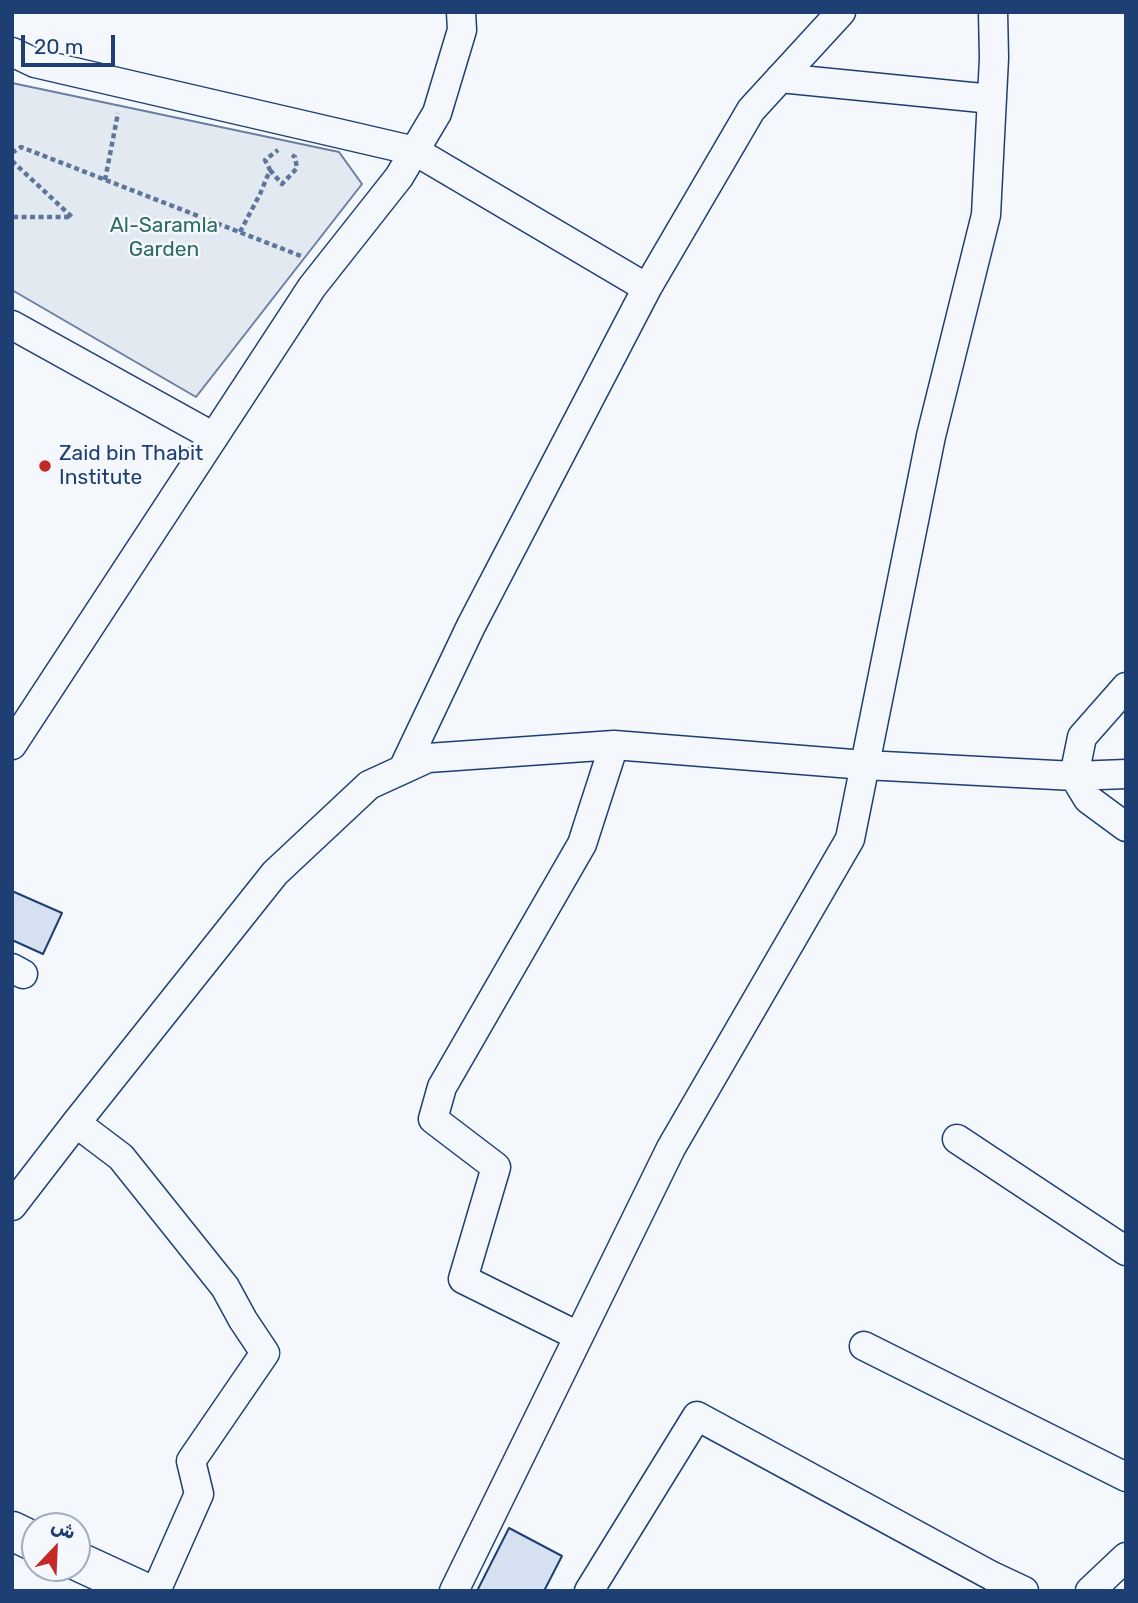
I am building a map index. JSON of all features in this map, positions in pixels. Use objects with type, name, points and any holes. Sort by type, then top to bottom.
[{"type":"main road","points":[[91,1567],[142,1591]]},
{"type":"street","points":[[12,745],[312,287],[399,177],[415,151],[437,113],[462,30],[461,12]]},
{"type":"street","points":[[403,769],[471,626],[646,288],[751,110],[841,12]]},
{"type":"street","points":[[454,1591],[671,1148],[850,839],[930,436],[986,215],[994,58],[993,12]]},
{"type":"street","points":[[12,52],[35,63],[415,151],[646,288]]},
{"type":"street","points":[[780,78],[992,99]]},
{"type":"street","points":[[12,324],[214,437]]},
{"type":"street","points":[[1126,687],[1082,737],[1074,776],[1088,799],[1126,827]]},
{"type":"street","points":[[578,1336],[463,1279],[496,1167],[433,1119],[442,1087],[582,844],[614,745]]},
{"type":"street","points":[[12,1206],[275,873],[369,785],[428,758],[614,745],[866,765],[1074,776],[1126,774]]},
{"type":"street","points":[[76,1123],[121,1157],[225,1287],[265,1353],[191,1461],[198,1494],[156,1591]]},
{"type":"street","points":[[957,1139],[1126,1251]]},
{"type":"street","points":[[864,1346],[1126,1476]]},
{"type":"street","points":[[589,1591],[697,1416],[1024,1591]]},
{"type":"street","points":[[1090,1591],[1126,1557]]},
{"type":"path","points":[[105,180],[120,103]]},
{"type":"path","points":[[12,153],[21,148],[328,267]]},
{"type":"path","points":[[240,232],[270,170],[265,160],[279,150],[295,156],[297,168],[282,184],[270,170]]},
{"type":"path","points":[[12,161],[72,217],[12,217]]},
{"type":"green space","name":"Al-Saramla Garden","points":[[12,83],[339,152],[362,184],[196,397],[12,290]]},
{"type":"building","points":[[12,891],[62,913],[43,954],[12,940]]},
{"type":"building","points":[[509,1528],[562,1556],[544,1591],[477,1591]]},
{"type":"place","name":"Zaid bin Thabit Institute","points":[[45,466]]}]
